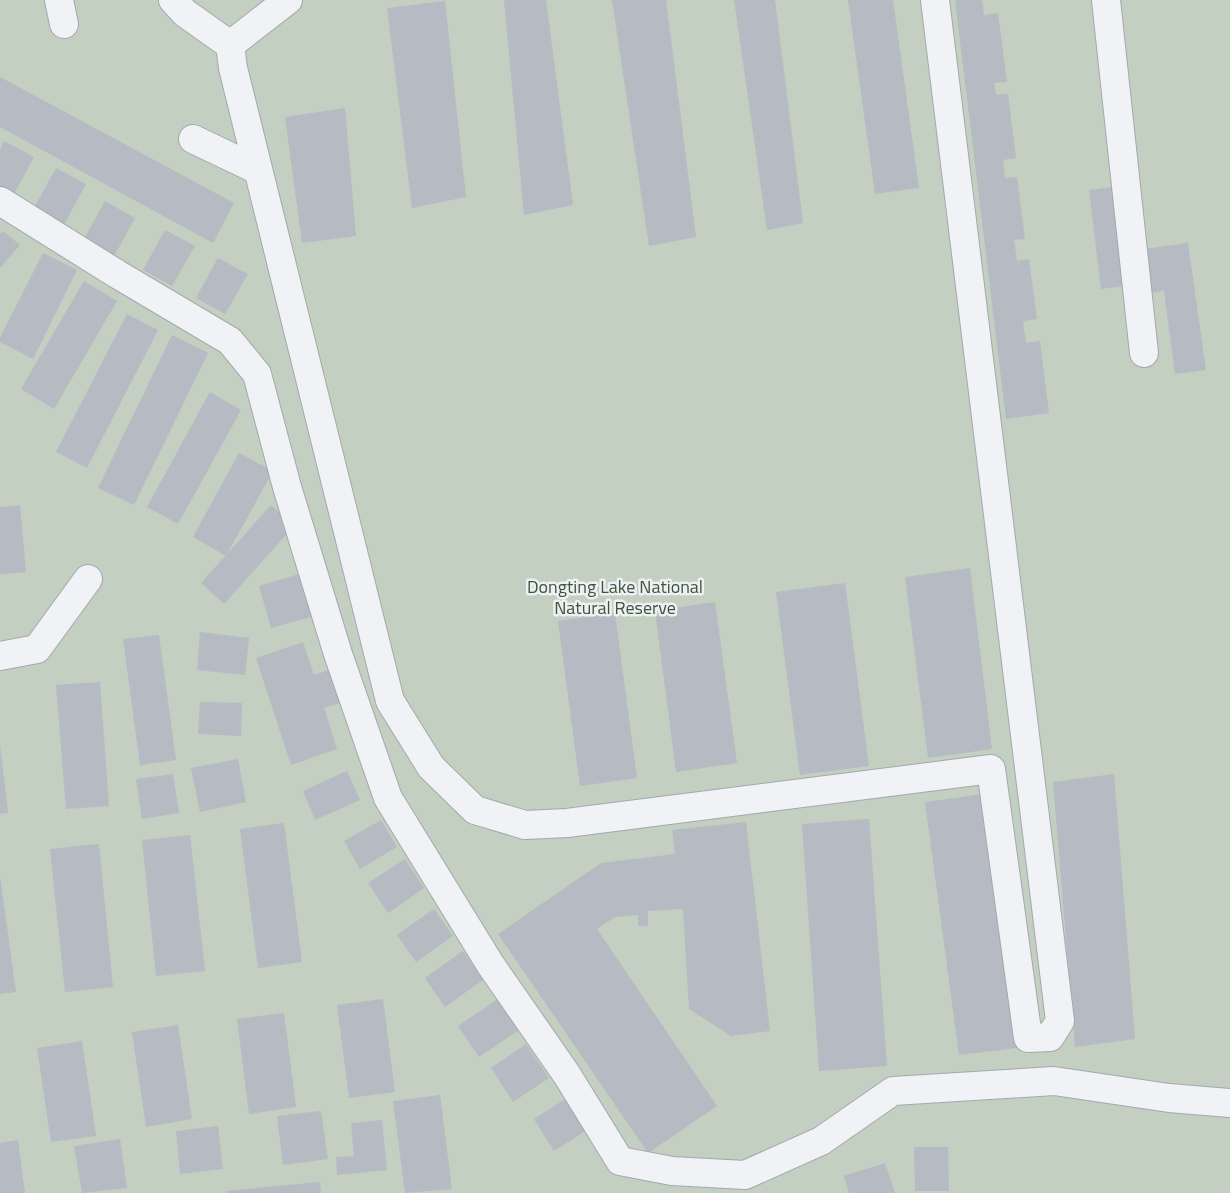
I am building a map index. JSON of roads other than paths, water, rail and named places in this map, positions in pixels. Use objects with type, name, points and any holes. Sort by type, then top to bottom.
[{"type":"street","points":[[173,0],[185,13],[230,45],[233,68],[390,702],[431,767],[475,810],[525,825],[567,824],[991,769],[1028,1038],[1050,1036],[1060,1021],[935,0]]},
{"type":"street","points":[[230,45],[288,0]]},
{"type":"street","points":[[1106,0],[1144,353]]},
{"type":"street","points":[[193,139],[258,170]]},
{"type":"street","points":[[0,201],[117,274],[230,341],[257,374],[287,487],[332,635],[388,798],[490,964],[567,1075],[620,1161],[672,1171],[745,1175],[821,1141],[893,1091],[1054,1082],[1169,1098],[1230,1103]]},
{"type":"street","points":[[0,656],[37,649],[88,579]]},
{"type":"park label","name":"Dongting Lake National Natural Reserve","points":[[615,596]]}]
